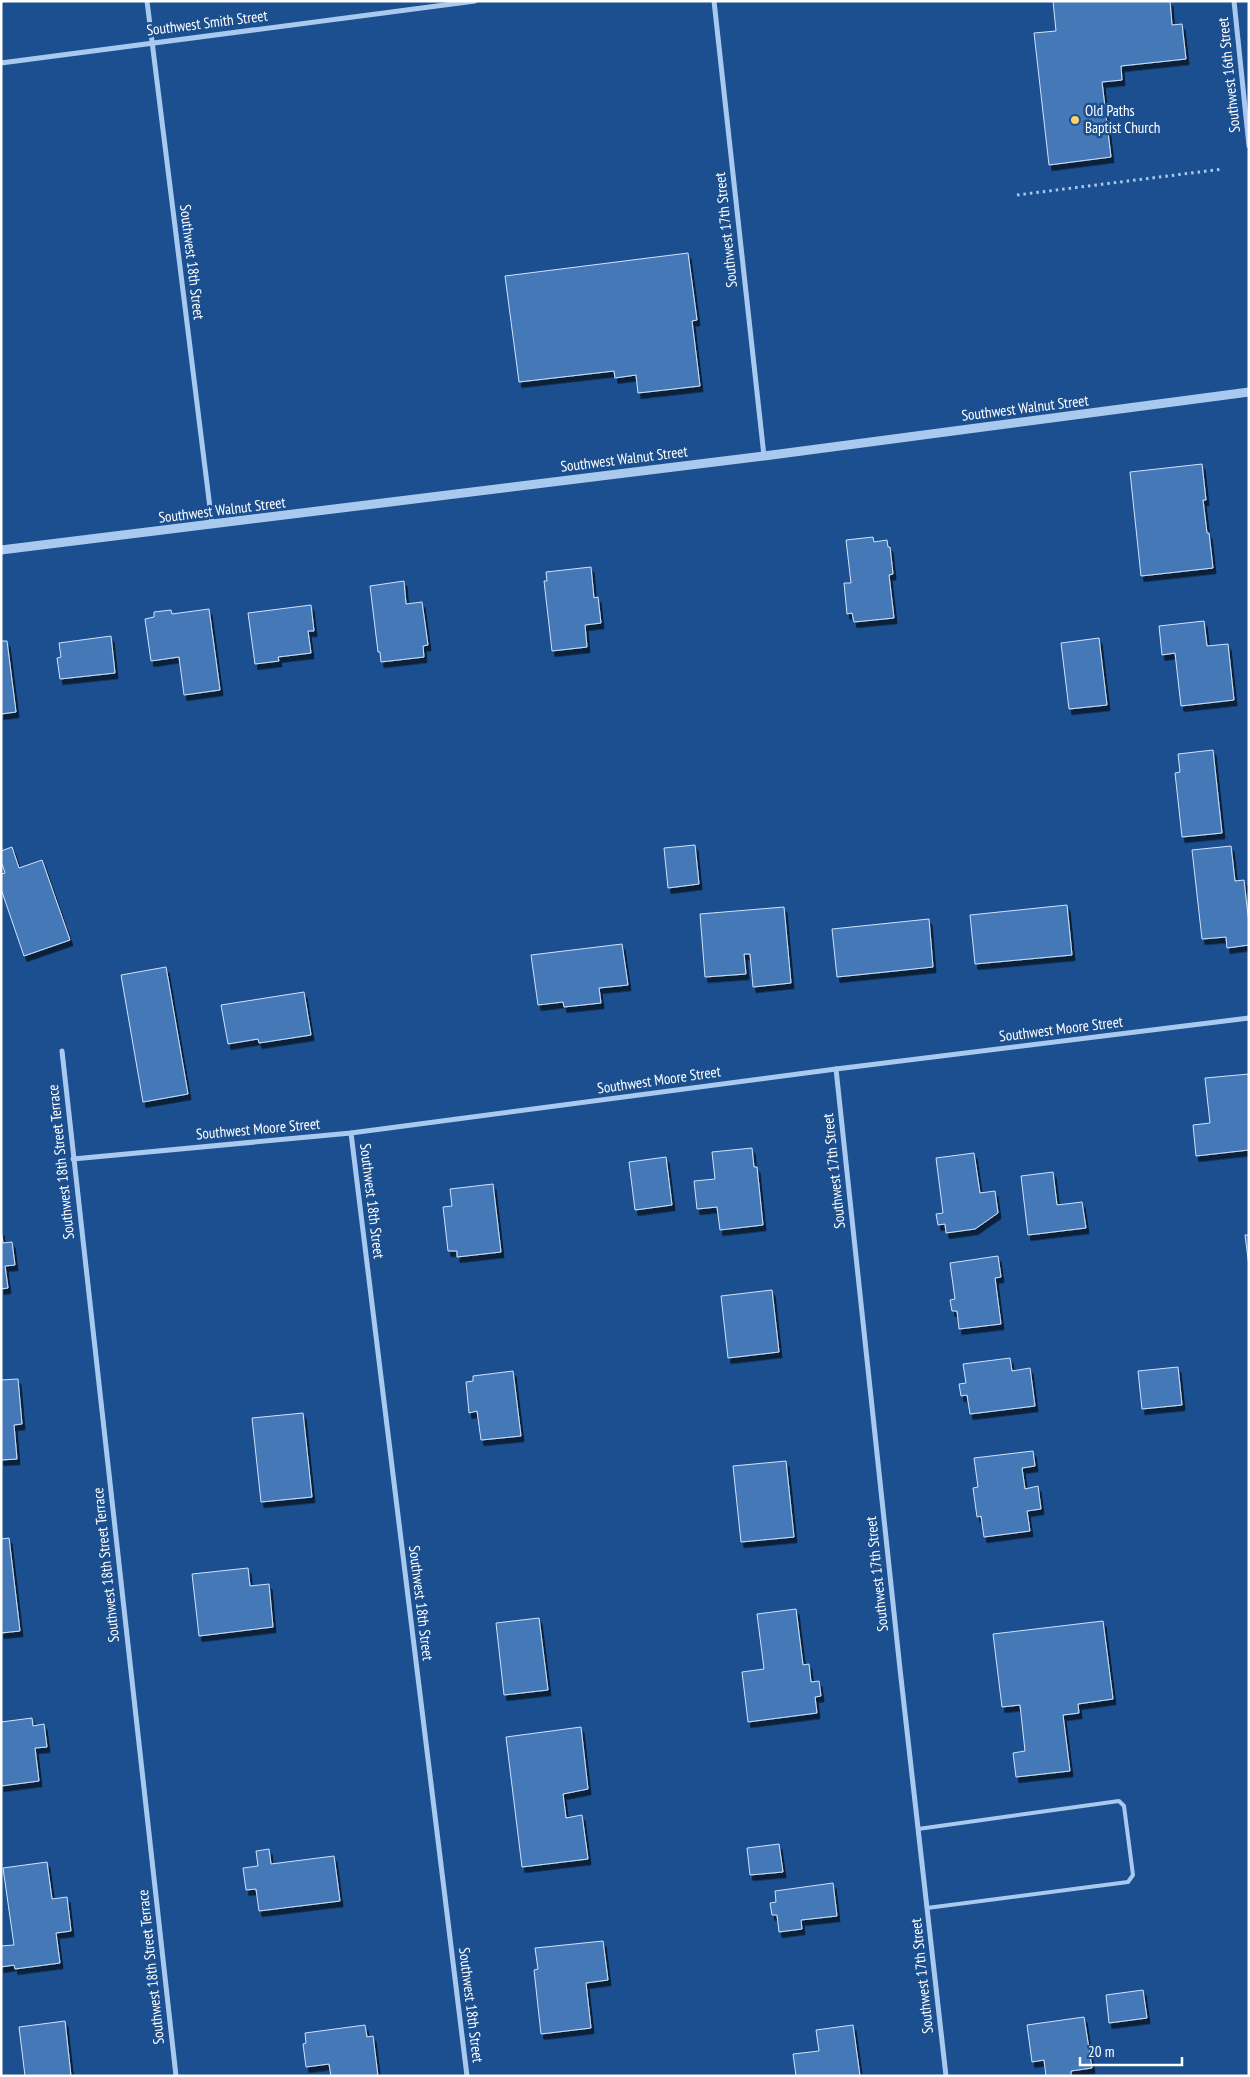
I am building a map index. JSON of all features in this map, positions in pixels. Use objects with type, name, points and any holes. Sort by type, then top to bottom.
[{"type":"street","name":"Southwest 18th Street","points":[[147,1],[212,525]]},
{"type":"street","name":"Southwest Smith Street","points":[[1,63],[475,1]]},
{"type":"street","name":"Southwest 17th Street","points":[[714,1],[764,456]]},
{"type":"street","name":"Southwest 16th Street","points":[[1234,1],[1249,146]]},
{"type":"street","name":"Southwest Walnut Street","points":[[1,550],[764,456],[1249,392]]},
{"type":"street","name":"Southwest Moore Street","points":[[73,1159],[351,1133],[836,1069],[1249,1018]]},
{"type":"street","name":"Southwest 18th Street Terrace","points":[[62,1051],[176,2076]]},
{"type":"street","name":"Southwest 17th Street","points":[[836,1069],[946,2076]]},
{"type":"street","name":"Southwest 18th Street","points":[[351,1133],[467,2076]]},
{"type":"lane","points":[[918,1829],[1119,1802],[1124,1806],[1133,1875],[1128,1882],[927,1908]]},
{"type":"path","points":[[1017,195],[1223,170]]},
{"type":"building","name":"Old Paths Baptist Church","points":[[1053,1],[1170,1],[1172,25],[1182,24],[1186,59],[1121,66],[1122,80],[1102,82],[1111,157],[1049,165],[1034,33],[1056,31]]},
{"type":"building","points":[[688,253],[697,320],[692,321],[700,386],[638,393],[636,375],[615,378],[614,371],[519,382],[505,276]]},
{"type":"building","points":[[1202,464],[1206,500],[1203,500],[1213,568],[1141,576],[1130,472]]},
{"type":"building","points":[[873,537],[874,542],[887,540],[888,547],[890,547],[893,574],[889,575],[894,618],[854,622],[852,613],[847,614],[844,583],[851,583],[846,540]]},
{"type":"building","points":[[591,567],[594,598],[598,597],[601,623],[585,625],[587,647],[552,651],[544,581],[547,581],[546,572]]},
{"type":"building","points":[[404,581],[406,604],[422,602],[428,645],[423,646],[424,657],[381,662],[380,652],[378,652],[370,586]]},
{"type":"building","points":[[311,605],[314,631],[308,631],[311,653],[278,657],[279,661],[255,664],[248,613]]},
{"type":"building","points":[[209,609],[220,690],[184,695],[179,657],[151,661],[145,619],[154,617],[154,612],[171,610],[172,614]]},
{"type":"building","points":[[1204,621],[1207,646],[1228,644],[1234,700],[1181,706],[1175,653],[1162,655],[1159,626]]},
{"type":"building","points":[[111,636],[115,673],[60,679],[57,658],[61,657],[59,643]]},
{"type":"building","points":[[1099,638],[1107,705],[1069,709],[1061,643]]},
{"type":"building","points":[[1,641],[7,641],[16,712],[1,714]]},
{"type":"building","points":[[1213,750],[1222,833],[1182,837],[1175,773],[1180,772],[1178,754]]},
{"type":"building","points":[[695,845],[699,884],[668,888],[664,848]]},
{"type":"building","points":[[1231,846],[1235,881],[1244,880],[1249,924],[1249,945],[1227,948],[1226,937],[1202,939],[1192,850]]},
{"type":"building","points":[[12,847],[19,868],[42,860],[70,940],[24,956],[1,889],[1,874],[5,873],[1,861],[1,851]]},
{"type":"building","points":[[1067,905],[1072,955],[975,964],[970,915]]},
{"type":"building","points":[[784,907],[791,983],[753,987],[750,954],[744,954],[746,974],[705,977],[700,914]]},
{"type":"building","points":[[929,919],[933,967],[837,977],[832,929]]},
{"type":"building","points":[[622,944],[628,985],[599,988],[601,1003],[564,1007],[563,1002],[538,1005],[531,955]]},
{"type":"building","points":[[166,967],[188,1094],[143,1102],[121,975]]},
{"type":"building","points":[[304,992],[311,1035],[259,1043],[258,1039],[228,1044],[221,1005]]},
{"type":"building","points":[[1249,1074],[1249,1150],[1196,1156],[1193,1125],[1210,1123],[1205,1078]]},
{"type":"building","points":[[752,1148],[754,1167],[757,1167],[763,1225],[720,1230],[717,1207],[697,1209],[694,1181],[715,1179],[712,1152]]},
{"type":"building","points":[[974,1153],[980,1193],[995,1191],[998,1213],[975,1229],[946,1233],[945,1224],[938,1225],[936,1214],[943,1213],[936,1158]]},
{"type":"building","points":[[666,1157],[672,1205],[635,1210],[629,1162]]},
{"type":"building","points":[[1053,1172],[1057,1205],[1082,1202],[1086,1228],[1028,1235],[1021,1176]]},
{"type":"building","points":[[493,1184],[501,1252],[457,1257],[457,1251],[448,1251],[443,1207],[452,1206],[450,1189]]},
{"type":"building","points":[[1,1230],[3,1243],[12,1242],[15,1265],[5,1266],[8,1288],[1,1289]]},
{"type":"building","points":[[1245,1235],[1249,1235],[1249,1266]]},
{"type":"building","points":[[998,1256],[1001,1277],[995,1278],[1001,1324],[959,1329],[957,1311],[952,1311],[950,1300],[955,1299],[950,1263]]},
{"type":"building","points":[[772,1290],[779,1352],[728,1358],[721,1296]]},
{"type":"building","points":[[1010,1358],[1012,1371],[1030,1368],[1035,1406],[970,1414],[967,1395],[961,1396],[959,1384],[966,1383],[963,1364]]},
{"type":"building","points":[[1178,1367],[1182,1405],[1142,1409],[1138,1371]]},
{"type":"building","points":[[513,1371],[521,1436],[481,1440],[477,1411],[469,1413],[466,1382],[473,1381],[473,1376]]},
{"type":"building","points":[[18,1379],[22,1424],[14,1425],[17,1459],[1,1460],[1,1380]]},
{"type":"building","points":[[303,1413],[312,1497],[261,1502],[252,1418]]},
{"type":"building","points":[[1033,1451],[1035,1466],[1022,1468],[1025,1489],[1038,1486],[1041,1509],[1027,1511],[1030,1531],[984,1537],[981,1516],[977,1517],[973,1488],[978,1487],[974,1458]]},
{"type":"building","points":[[786,1461],[794,1537],[741,1542],[733,1466]]},
{"type":"building","points":[[9,1538],[20,1631],[1,1633],[1,1539]]},
{"type":"building","points":[[248,1568],[250,1586],[269,1584],[273,1627],[199,1636],[192,1574]]},
{"type":"building","points":[[796,1609],[803,1665],[809,1664],[811,1682],[819,1681],[821,1696],[815,1697],[817,1713],[748,1722],[742,1672],[764,1669],[757,1614]]},
{"type":"building","points":[[539,1618],[548,1690],[504,1695],[496,1623]]},
{"type":"building","points":[[1103,1621],[1113,1699],[1078,1704],[1079,1713],[1063,1715],[1070,1771],[1016,1777],[1013,1753],[1025,1751],[1020,1705],[1002,1707],[993,1634]]},
{"type":"building","points":[[32,1718],[33,1726],[44,1724],[47,1747],[35,1748],[39,1781],[1,1786],[1,1722]]},
{"type":"building","points":[[581,1727],[588,1789],[563,1794],[566,1818],[582,1815],[588,1859],[522,1867],[506,1737]]},
{"type":"building","points":[[779,1844],[783,1872],[750,1875],[747,1848]]},
{"type":"building","points":[[269,1849],[271,1864],[334,1856],[340,1901],[259,1911],[256,1889],[246,1890],[243,1868],[258,1866],[256,1851]]},
{"type":"building","points":[[47,1862],[52,1899],[67,1897],[71,1931],[56,1933],[60,1963],[15,1969],[14,1965],[1,1967],[1,1946],[14,1945],[3,1868]]},
{"type":"building","points":[[833,1883],[837,1916],[801,1920],[802,1929],[779,1932],[777,1915],[772,1915],[770,1903],[776,1902],[775,1891]]},
{"type":"building","points":[[603,1941],[608,1980],[586,1983],[591,2028],[541,2034],[534,1970],[538,1969],[535,1948]]},
{"type":"building","points":[[1143,1990],[1147,2018],[1109,2023],[1106,1995]]},
{"type":"building","points":[[1084,2017],[1092,2068],[1071,2071],[1071,2076],[1046,2076],[1044,2060],[1032,2062],[1027,2025]]},
{"type":"building","points":[[65,2021],[71,2076],[25,2076],[19,2027]]},
{"type":"building","points":[[365,2025],[367,2037],[373,2036],[378,2076],[331,2076],[329,2064],[306,2067],[303,2044],[306,2043],[305,2033]]},
{"type":"building","points":[[853,2025],[860,2076],[796,2076],[793,2054],[819,2051],[816,2030]]},
{"type":"place","name":"Old Paths Baptist Church","points":[[1075,120]]}]
